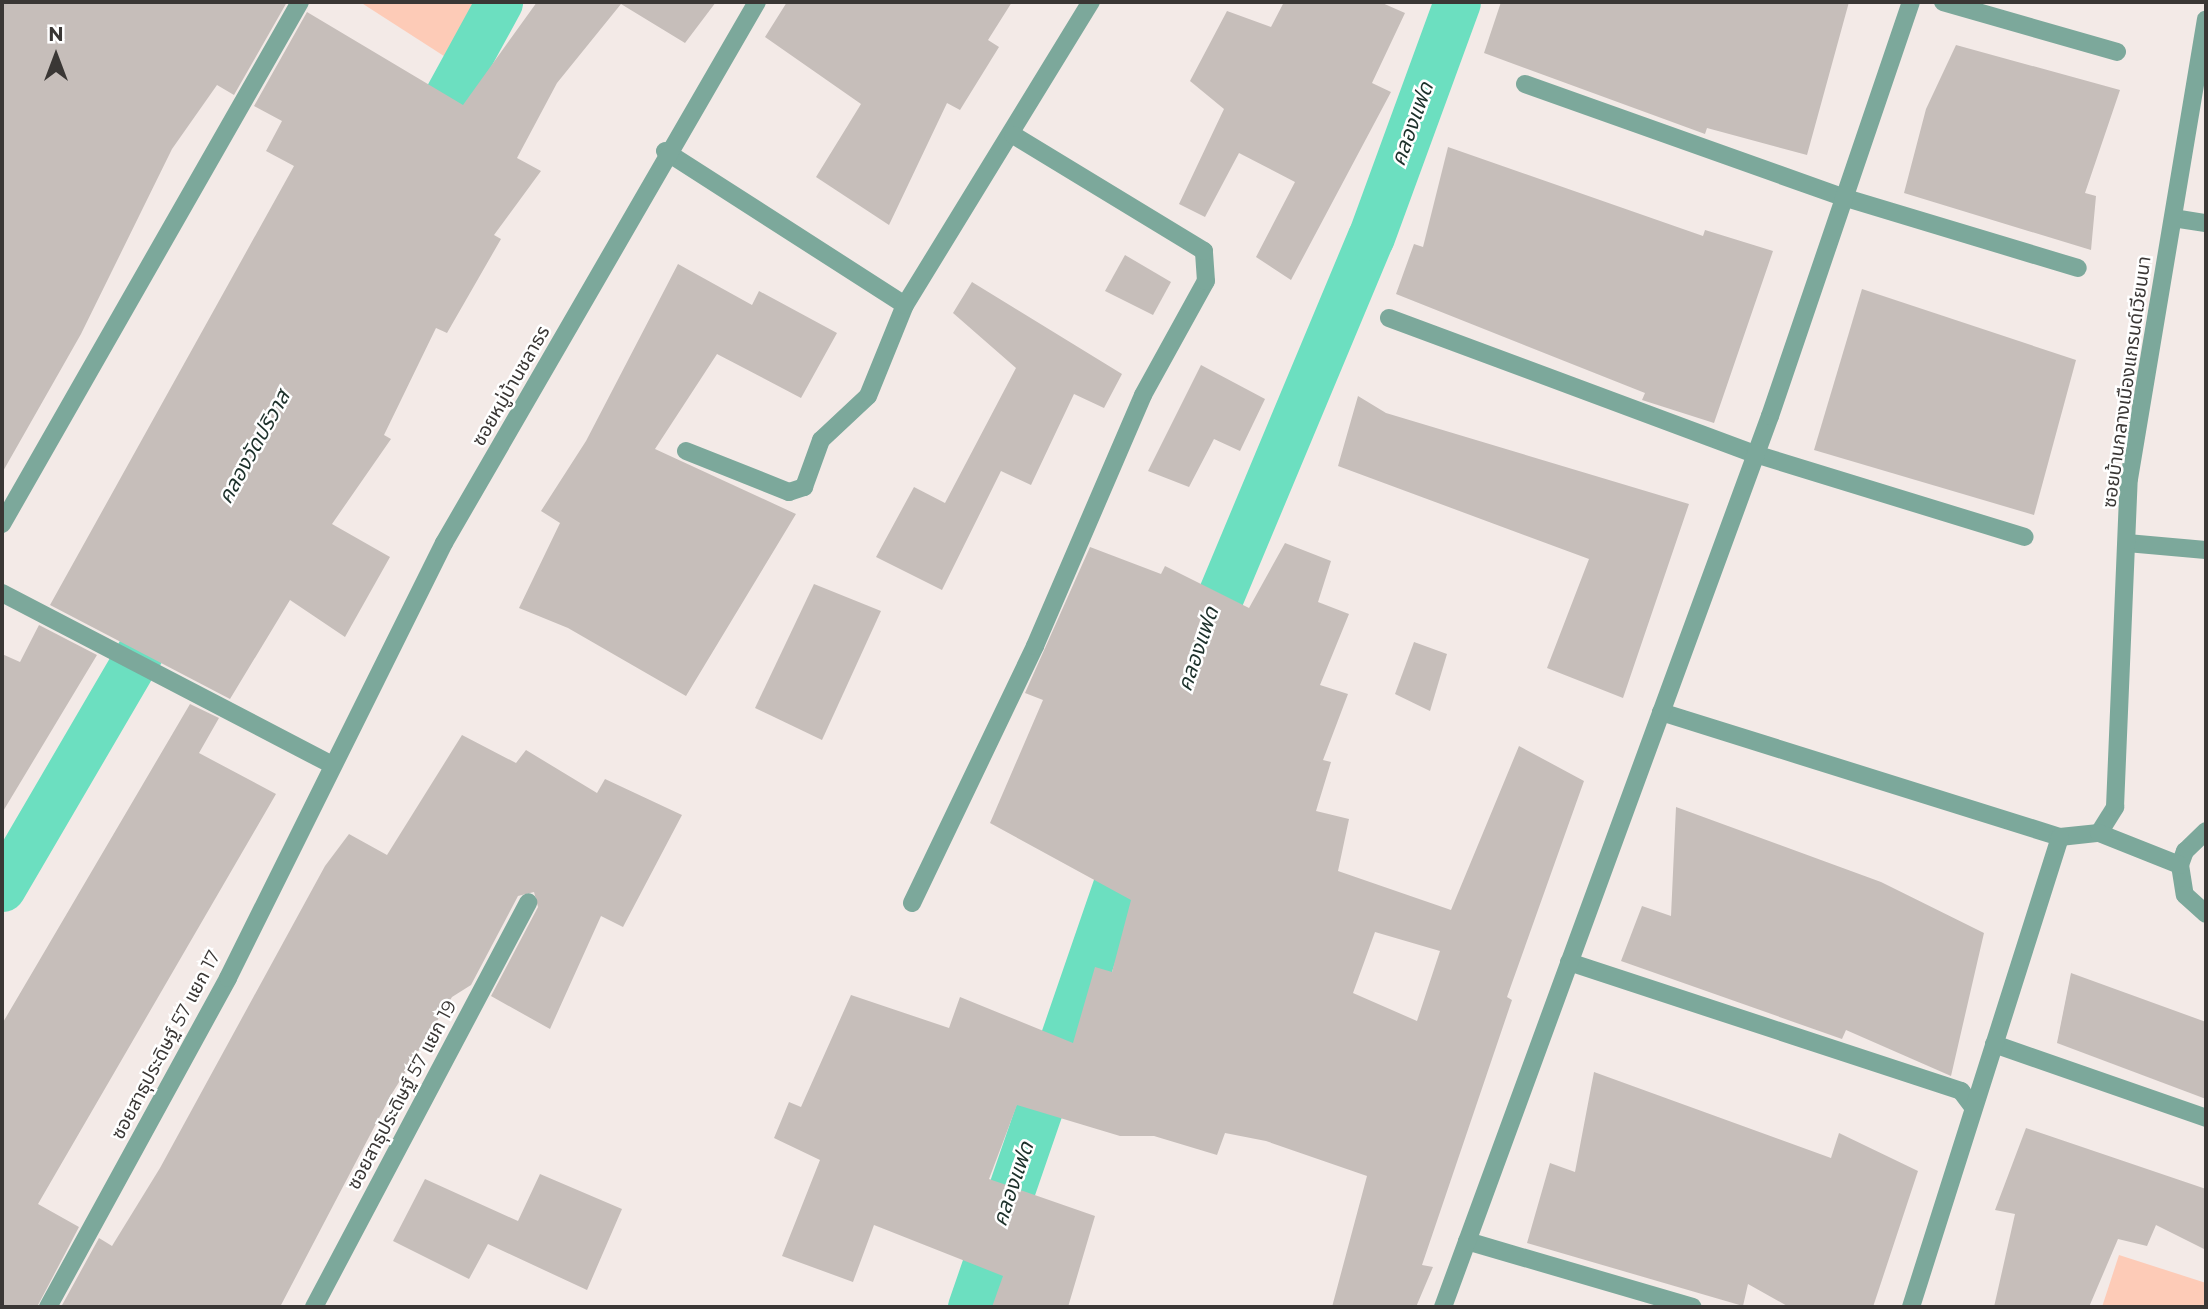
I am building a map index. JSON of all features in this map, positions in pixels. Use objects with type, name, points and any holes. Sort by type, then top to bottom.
[{"type":"street","points":[[2,524],[299,2]]},
{"type":"street","name":"ซอยหมู่บ้านชลาธร","points":[[313,799],[329,763],[444,543],[636,213],[665,150],[757,2]]},
{"type":"street","points":[[686,451],[789,492],[804,487],[821,440],[868,396],[905,305],[1013,135],[1091,2]]},
{"type":"street","points":[[1443,1307],[1755,454],[1846,198],[1911,2]]},
{"type":"street","points":[[1943,2],[2117,52]]},
{"type":"street","name":"ซอยบ้านกลางเมืองแกรนด์เวียนนา","points":[[2099,833],[2115,807],[2129,479],[2206,19]]},
{"type":"street","points":[[1525,84],[1846,198],[2078,268]]},
{"type":"street","points":[[912,903],[1035,646],[1143,395],[1206,281],[1204,251],[1013,135]]},
{"type":"street","points":[[665,150],[905,305]]},
{"type":"street","points":[[2173,218],[2206,223]]},
{"type":"street","points":[[1390,318],[1755,454],[2025,537]]},
{"type":"street","points":[[2126,543],[2206,550]]},
{"type":"street","points":[[2,593],[154,675],[329,763]]},
{"type":"street","points":[[1661,712],[2060,838],[2099,833],[2180,865]]},
{"type":"street","name":"ซอยสาธุประดิษฐ์ 57 แยก 17","points":[[48,1307],[228,978],[313,799]]},
{"type":"street","points":[[2206,831],[2185,851],[2180,865],[2185,895],[2206,914]]},
{"type":"street","points":[[1911,1307],[2060,838]]},
{"type":"street","name":"ซอยสาธุประดิษฐ์ 57 แยก 19","points":[[314,1307],[528,902]]},
{"type":"street","points":[[1569,961],[1961,1091],[1974,1108]]},
{"type":"street","points":[[1994,1044],[2206,1118]]},
{"type":"street","points":[[1467,1241],[1692,1307]]},
{"type":"shaded area","points":[[360,2],[522,2],[475,76]]},
{"type":"shaded area","points":[[2119,1255],[2206,1283],[2206,1307],[2102,1307]]},
{"type":"building","points":[[2,2],[287,2],[234,95],[217,85],[172,149],[81,334],[2,473]]},
{"type":"building","points":[[537,2],[716,2],[685,43],[621,4],[557,83],[517,158],[541,171],[494,235],[501,239],[447,333],[436,328],[384,435],[391,439],[332,524],[390,557],[345,637],[290,600],[230,699],[50,605],[294,166],[266,151],[282,121],[254,106],[307,12],[463,105]]},
{"type":"building","points":[[787,2],[1012,2],[988,40],[999,47],[960,110],[947,103],[889,225],[816,177],[861,104],[765,37]]},
{"type":"building","points":[[1284,2],[1380,2],[1405,13],[1372,83],[1391,92],[1291,280],[1256,257],[1295,182],[1239,153],[1205,217],[1179,204],[1224,109],[1190,81],[1227,11],[1271,27]]},
{"type":"building","points":[[1501,2],[1849,2],[1807,155],[1707,128],[1705,134],[1484,53]]},
{"type":"building","points":[[1956,45],[2120,90],[2085,193],[2096,196],[2091,250],[1904,193],[1926,109]]},
{"type":"building","points":[[1448,147],[1703,236],[1705,230],[1773,251],[1714,423],[1642,400],[1645,393],[1396,294],[1414,244],[1423,247]]},
{"type":"building","points":[[1125,255],[1171,282],[1153,315],[1105,291]]},
{"type":"building","points":[[678,264],[752,305],[759,291],[837,333],[801,398],[717,354],[655,449],[796,514],[686,696],[568,628],[519,608],[560,523],[541,511],[586,441]]},
{"type":"building","points":[[972,282],[1122,374],[1104,408],[1074,394],[1031,485],[1001,471],[942,590],[876,557],[914,487],[945,503],[1016,368],[953,313]]},
{"type":"building","points":[[1862,289],[2076,360],[2034,515],[1814,450]]},
{"type":"building","points":[[1201,365],[1265,399],[1240,451],[1214,439],[1189,487],[1148,471]]},
{"type":"building","points":[[1358,396],[1386,413],[1689,504],[1623,698],[1547,668],[1589,559],[1338,466]]},
{"type":"building","points":[[1285,543],[1331,561],[1318,602],[1349,614],[1320,685],[1348,694],[1323,760],[1331,762],[1316,811],[1349,819],[1338,871],[1451,910],[1519,746],[1584,781],[1507,997],[1512,1000],[1422,1265],[1433,1267],[1416,1307],[1332,1307],[1367,1176],[1266,1141],[1225,1133],[1217,1155],[1154,1136],[1120,1136],[1017,1105],[989,1179],[1095,1216],[1068,1307],[992,1307],[1003,1276],[874,1225],[853,1282],[782,1256],[820,1160],[774,1138],[789,1102],[801,1107],[851,995],[949,1028],[960,997],[1073,1043],[1095,967],[1112,972],[1131,900],[990,823],[1043,700],[1025,693],[1090,547],[1161,574],[1165,566],[1249,608]],"holes":[[[1375,932],[1440,951],[1417,1021],[1353,993]]]},
{"type":"building","points":[[814,584],[881,611],[822,740],[755,708]]},
{"type":"building","points":[[39,625],[97,655],[2,813],[2,654],[20,662]]},
{"type":"building","points":[[1414,642],[1447,654],[1430,711],[1395,694]]},
{"type":"building","points":[[190,704],[219,718],[199,753],[276,794],[38,1204],[79,1227],[37,1307],[2,1307],[2,1024]]},
{"type":"building","points":[[462,735],[516,763],[526,750],[597,793],[605,779],[682,815],[623,927],[601,916],[550,1029],[491,996],[538,907],[534,892],[518,896],[471,985],[452,997],[391,1095],[280,1307],[61,1307],[99,1238],[112,1246],[160,1168],[325,866],[349,834],[387,855]]},
{"type":"building","points":[[1676,807],[1881,882],[1984,933],[1951,1076],[1846,1030],[1842,1039],[1621,961],[1642,906],[1671,916]]},
{"type":"building","points":[[2071,973],[2206,1022],[2206,1099],[2057,1043]]},
{"type":"building","points":[[1594,1072],[1831,1158],[1839,1133],[1918,1171],[1873,1307],[1789,1307],[1748,1284],[1743,1306],[1527,1243],[1550,1163],[1575,1172]]},
{"type":"building","points":[[2026,1128],[2206,1189],[2206,1250],[2156,1225],[2147,1246],[2118,1239],[2089,1307],[1994,1307],[2015,1214],[1995,1210]]},
{"type":"building","points":[[540,1174],[622,1209],[587,1290],[488,1244],[469,1279],[393,1241],[425,1179],[518,1221]]},
{"type":"waterway","name":"คลองวัดปริวาส","points":[[417,152],[499,2]]},
{"type":"waterway","name":"คลองแฟด","points":[[1197,652],[1371,237],[1457,2]]},
{"type":"waterway","name":"คลองวัดปริวาส","points":[[2,888],[163,613]]},
{"type":"waterway","name":"คลองแฟด","points":[[971,1307],[1135,831]]}]
